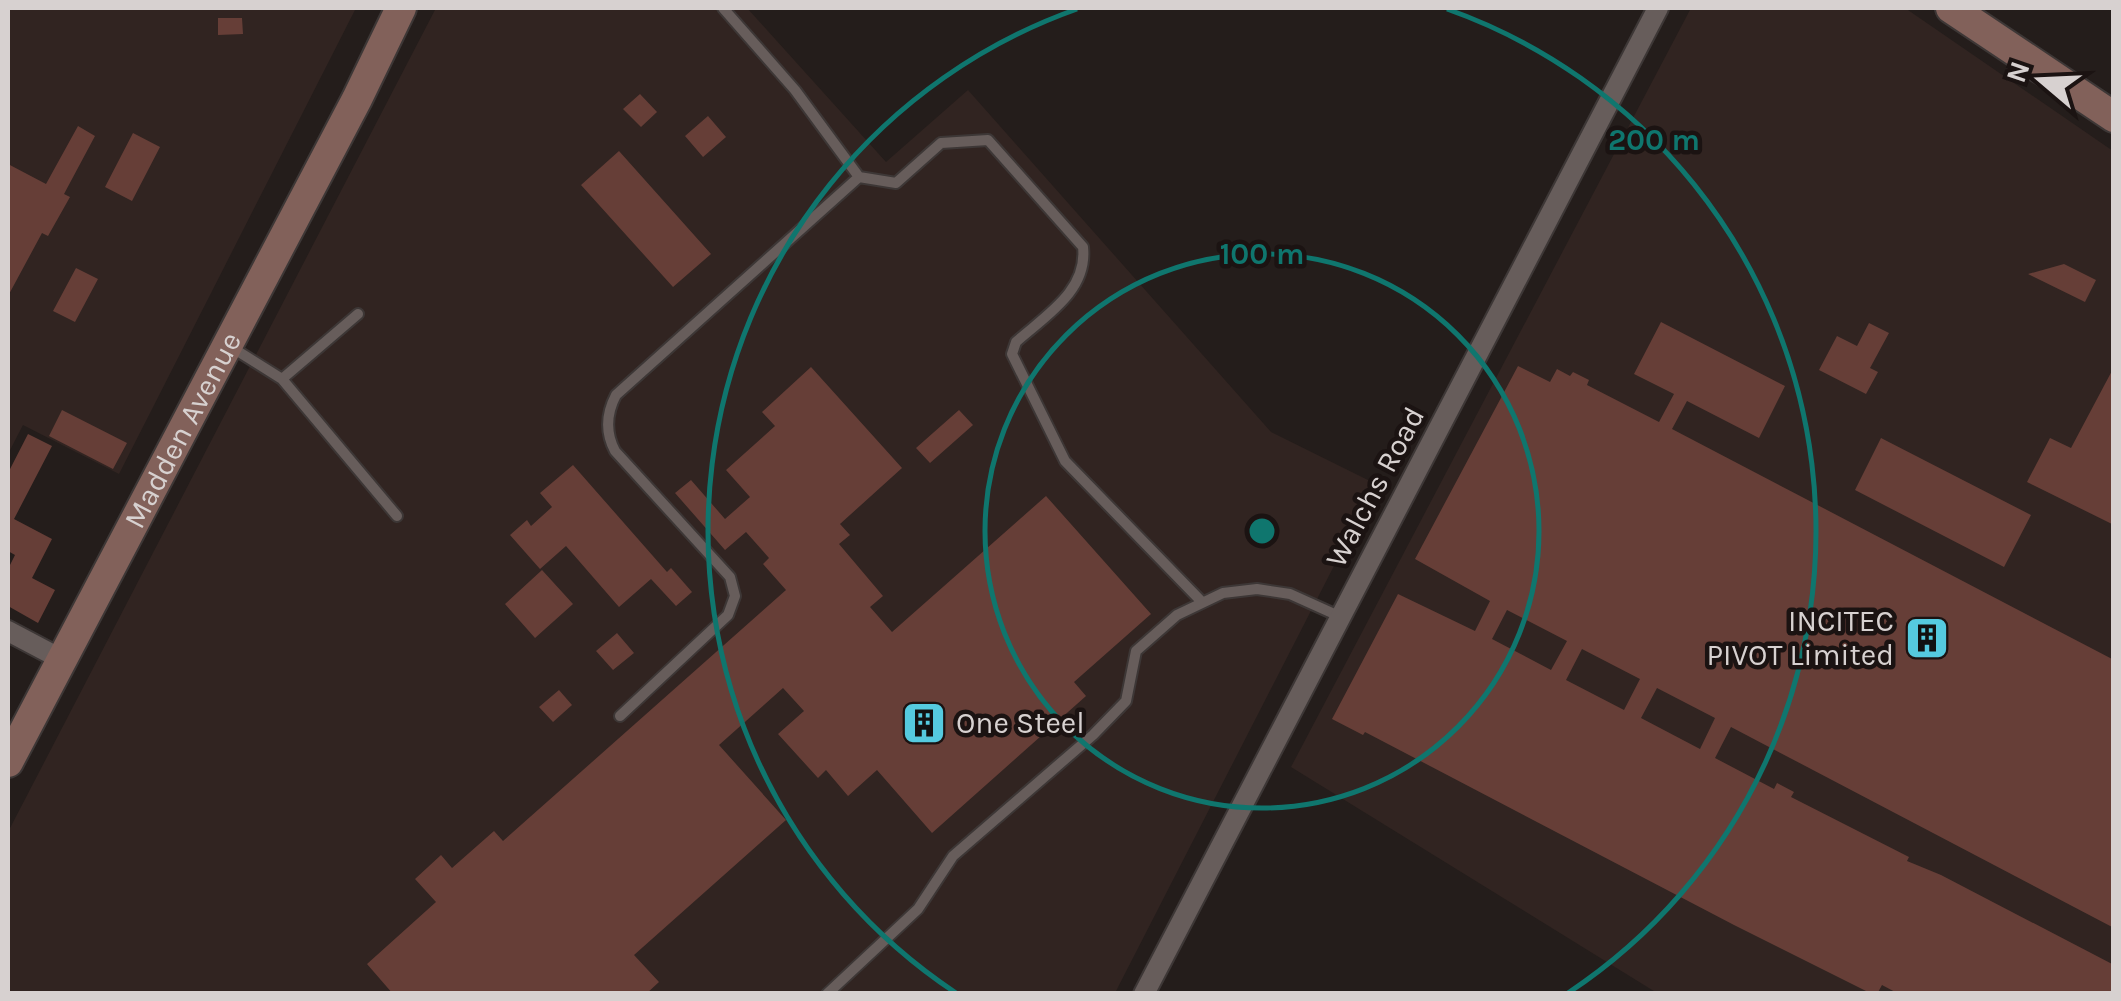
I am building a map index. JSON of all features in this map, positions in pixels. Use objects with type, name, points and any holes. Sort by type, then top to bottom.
[{"type":"street","name":"Madden Avenue","points":[[8,762],[401,8]]},
{"type":"street","name":"Walchs Road","points":[[1144,994],[1658,8]]},
{"type":"street","points":[[1950,8],[2114,117]]},
{"type":"street","points":[[8,631],[61,660]]},
{"type":"lane","points":[[723,8],[795,90],[859,177],[896,183],[941,143],[988,140],[1083,247],[1085,265],[1074,290],[1016,342],[1012,354],[1065,460],[1201,601]]},
{"type":"lane","points":[[620,716],[728,614],[735,596],[730,577],[615,451],[608,432],[612,404],[616,395],[859,177]]},
{"type":"lane","points":[[282,379],[358,314]]},
{"type":"lane","points":[[227,345],[282,379],[397,516]]},
{"type":"lane","points":[[827,994],[918,909],[953,856],[1126,701],[1136,650],[1177,616],[1201,601],[1240,590],[1274,590],[1306,599],[1341,617]]},
{"type":"shaded area","points":[[8,8],[356,8],[119,474],[23,425],[8,454]]},
{"type":"shaded area","points":[[436,8],[747,8],[886,162],[968,90],[1271,432],[1376,484],[1115,993],[8,993],[8,832]]},
{"type":"shaded area","points":[[1691,8],[1905,8],[2113,151],[2113,993],[1657,993],[1291,767]]},
{"type":"building","points":[[218,18],[242,18],[243,34],[218,35]]},
{"type":"building","points":[[640,94],[657,112],[641,127],[623,109]]},
{"type":"building","points":[[708,116],[726,137],[703,157],[685,136]]},
{"type":"building","points":[[78,126],[95,136],[64,194],[70,197],[48,236],[42,233],[8,296],[8,164],[46,184]]},
{"type":"building","points":[[133,133],[160,147],[132,201],[105,187]]},
{"type":"building","points":[[619,151],[711,254],[673,287],[581,185]]},
{"type":"building","points":[[2064,264],[2096,280],[2085,302],[2028,274]]},
{"type":"building","points":[[76,268],[98,279],[75,322],[53,311]]},
{"type":"building","points":[[1661,322],[1785,386],[1759,438],[1687,401],[1672,429],[2114,660],[2114,928],[1731,727],[1715,758],[1774,789],[1777,783],[1794,792],[1791,797],[1909,857],[1907,861],[2114,965],[2114,994],[1899,994],[1882,985],[1877,994],[1872,994],[1365,732],[1363,735],[1332,719],[1398,594],[1475,631],[1490,601],[1415,559],[1518,366],[1550,382],[1557,369],[1570,376],[1573,372],[1589,380],[1587,385],[1659,422],[1674,394],[1634,374]],"holes":[[[1507,610],[1567,641],[1551,670],[1492,639]],[[1582,649],[1640,679],[1624,710],[1566,680]],[[1657,688],[1715,718],[1700,749],[1641,718]]]},
{"type":"building","points":[[1869,323],[1889,333],[1870,368],[1878,372],[1866,394],[1819,370],[1837,336],[1857,346]]},
{"type":"building","name":"One Steel","points":[[811,367],[902,468],[840,524],[850,535],[839,544],[883,596],[870,607],[892,632],[1046,496],[1151,614],[1074,682],[1086,696],[932,833],[877,770],[848,796],[826,770],[818,778],[778,734],[804,711],[783,688],[719,745],[786,820],[634,955],[659,982],[646,994],[393,994],[367,964],[436,902],[415,879],[441,855],[452,868],[494,831],[503,841],[786,590],[763,564],[769,558],[746,532],[725,550],[675,493],[691,480],[725,519],[750,497],[726,470],[775,426],[762,412]]},
{"type":"building","points":[[2114,367],[2114,525],[2027,482],[2050,438],[2071,448]]},
{"type":"building","points":[[62,410],[127,443],[113,469],[49,436]]},
{"type":"building","points":[[959,410],[973,425],[930,463],[916,448]]},
{"type":"building","points":[[28,434],[52,446],[14,519],[52,539],[32,578],[55,590],[38,623],[8,606],[8,569],[15,555],[8,551],[8,473]]},
{"type":"building","points":[[1881,438],[2031,515],[2004,567],[1855,490]]},
{"type":"building","points":[[573,465],[667,572],[671,568],[692,592],[676,606],[651,579],[619,607],[566,546],[540,569],[510,535],[527,520],[531,526],[552,507],[540,493]]},
{"type":"building","points":[[542,570],[573,604],[535,638],[505,604]]},
{"type":"building","points":[[617,633],[634,653],[613,670],[596,651]]},
{"type":"building","points":[[559,690],[572,705],[553,722],[539,707]]},
{"type":"place","name":"INCITEC PIVOT Limited","points":[[1927,638]]},
{"type":"place","name":"One Steel","points":[[924,723]]}]
